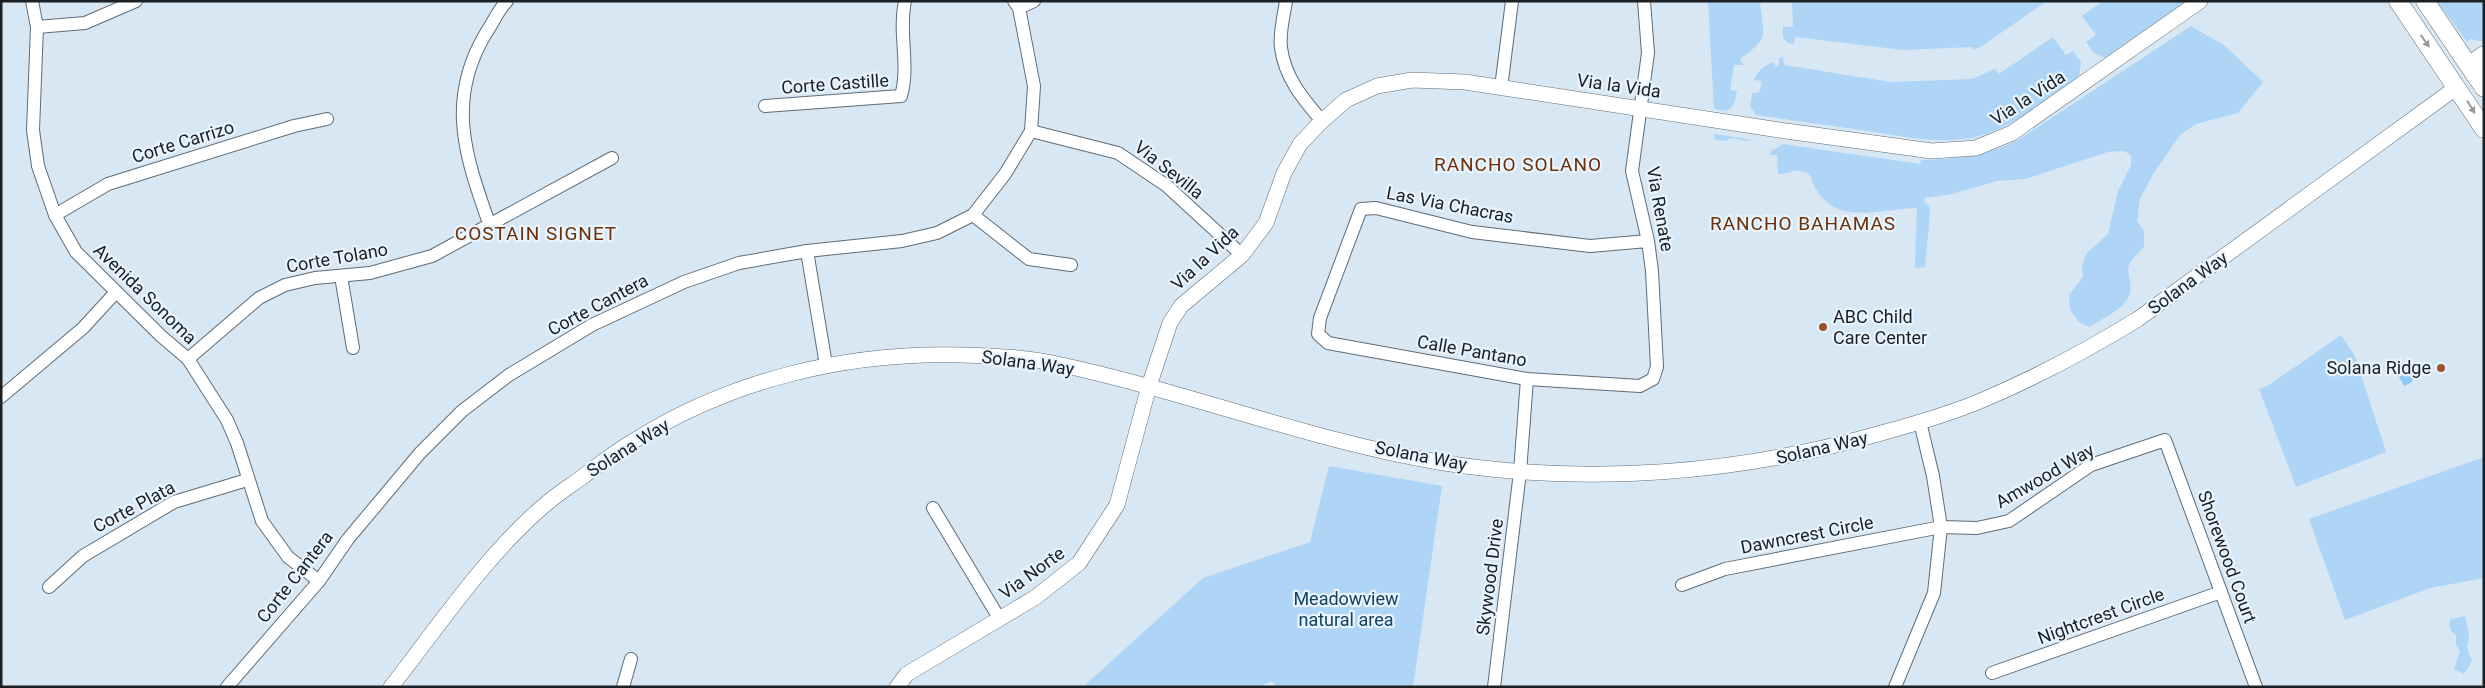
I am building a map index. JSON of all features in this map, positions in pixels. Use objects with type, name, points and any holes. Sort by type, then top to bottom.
[{"type":"main road","points":[[2398,1],[2484,129]]},
{"type":"main road","points":[[2426,1],[2481,80]]},
{"type":"main road","points":[[2481,80],[2477,60],[2484,55]]},
{"type":"main road","name":"Solana Way","points":[[2457,87],[2481,80]]},
{"type":"street","name":"Avenida Sonoma","points":[[32,1],[37,28],[33,130],[38,166],[55,215],[76,252],[161,336],[188,359],[227,420],[237,444],[247,480],[262,521],[288,557],[319,581]]},
{"type":"street","points":[[37,28],[85,23],[136,1]]},
{"type":"street","points":[[490,226],[464,142],[463,107],[466,75],[479,44],[507,1]]},
{"type":"street","name":"Corte Castille","points":[[765,106],[901,96],[906,81],[902,13],[904,1]]},
{"type":"street","points":[[1017,4],[1034,1]]},
{"type":"street","points":[[1286,1],[1281,47],[1286,67],[1297,92],[1322,121]]},
{"type":"street","points":[[1501,88],[1512,1]]},
{"type":"street","name":"Via Renate","points":[[1640,386],[1653,379],[1657,367],[1652,271],[1648,241],[1632,170],[1642,108],[1648,53],[1644,1]]},
{"type":"street","name":"Via la Vida","points":[[1149,386],[1170,323],[1181,306],[1242,255],[1266,223],[1284,173],[1300,144],[1346,100],[1377,86],[1420,80],[1465,82],[1898,147],[1932,151],[1976,148],[2012,133],[2200,1]]},
{"type":"street","name":"Corte Cantera","points":[[227,687],[319,581],[348,539],[420,453],[462,410],[509,375],[592,324],[684,282],[739,264],[807,251],[902,241],[937,233],[973,215],[1005,174],[1031,131],[1034,86],[1017,4]]},
{"type":"street","name":"Solana Way","points":[[391,687],[501,549],[545,504],[631,442],[695,408],[760,381],[826,365],[921,354],[993,356],[1052,363],[1149,386],[1328,437],[1436,461],[1520,472],[1581,475],[1641,474],[1758,462],[1846,444],[1920,422],[1980,401],[2037,376],[2088,350],[2138,319],[2457,87]]},
{"type":"street","name":"Corte Carrizo","points":[[55,215],[108,184],[294,126],[327,119]]},
{"type":"street","name":"Via Sevilla","points":[[1031,131],[1118,153],[1167,186],[1242,255]]},
{"type":"street","name":"Corte Tolano","points":[[188,359],[259,298],[285,285],[370,273],[432,256],[612,158]]},
{"type":"street","name":"Las Via Chacras","points":[[1320,318],[1361,209],[1376,208],[1472,232],[1590,246],[1648,241]]},
{"type":"street","points":[[973,215],[1029,259],[1071,265]]},
{"type":"street","points":[[807,251],[826,365]]},
{"type":"street","points":[[341,276],[353,348]]},
{"type":"street","points":[[1,397],[83,328],[116,292]]},
{"type":"street","name":"Calle Pantano","points":[[1320,318],[1318,334],[1328,344],[1528,379],[1640,386]]},
{"type":"street","name":"Skywood Drive","points":[[1494,687],[1520,472],[1528,379]]},
{"type":"street","name":"Via Norte","points":[[898,687],[907,674],[1036,597],[1079,562],[1117,505],[1149,386]]},
{"type":"street","points":[[1895,687],[1934,593],[1941,527],[1934,476],[1920,422]]},
{"type":"street","name":"Amwood Way","points":[[1941,527],[1977,528],[2008,520],[2091,465],[2165,440]]},
{"type":"street","name":"Shorewood Court","points":[[2165,440],[2256,687]]},
{"type":"street","name":"Corte Plata","points":[[49,587],[83,556],[174,502],[247,480]]},
{"type":"street","points":[[934,508],[999,618]]},
{"type":"street","name":"Dawncrest Circle","points":[[1682,585],[1725,569],[1941,527]]},
{"type":"street","name":"Nightcrest Circle","points":[[1992,673],[2221,592]]},
{"type":"street","points":[[623,687],[630,659]]},
{"type":"green space","points":[[1708,1],[1760,1],[1763,35],[1757,46],[1740,59],[1743,65],[1734,65],[1730,90],[1737,91],[1733,105],[1726,111],[1714,109]]},
{"type":"green space","points":[[1792,1],[2047,1],[1982,46],[1973,50],[1973,47],[1903,50],[1795,37],[1794,44],[1788,43],[1783,37],[1783,27],[1793,26]]},
{"type":"green space","points":[[2103,1],[2186,1],[2105,58],[2094,53],[2086,42],[2096,35],[2082,16]]},
{"type":"green space","points":[[2437,1],[2484,1],[2484,42],[2471,39],[2467,42]]},
{"type":"green space","points":[[2191,26],[2225,46],[2263,82],[2238,113],[2196,124],[2181,134],[2153,174],[2140,199],[2137,221],[2144,231],[2144,247],[2129,265],[2128,273],[2131,288],[2129,296],[2117,310],[2089,327],[2079,322],[2070,310],[2069,295],[2083,277],[2082,265],[2087,253],[2108,234],[2118,191],[2131,165],[2131,155],[2124,151],[2108,152],[2025,179],[1997,181],[1952,194],[1925,198],[1924,202],[1929,206],[1930,213],[1925,267],[1915,268],[1917,208],[1869,212],[1854,212],[1840,209],[1827,203],[1817,191],[1809,173],[1794,170],[1789,173],[1778,174],[1777,155],[1770,155],[1770,152],[1783,144],[1920,164],[1921,160],[1946,159],[1994,150],[2018,140]]},
{"type":"green space","points":[[2053,37],[2066,55],[2073,51],[2081,62],[2079,77],[2025,116],[1989,133],[1973,137],[1958,140],[1909,138],[1756,115],[1750,107],[1752,93],[1759,93],[1762,81],[1754,80],[1757,74],[1774,62],[1775,66],[1779,66],[1779,58],[1783,57],[1784,65],[1891,82],[1972,79],[1995,69],[1999,74]]},
{"type":"green space","points":[[1714,134],[1748,139],[1749,141],[1730,138],[1726,141],[1715,140]]},
{"type":"green space","points":[[2341,335],[2355,356],[2386,452],[2296,487],[2259,389],[2269,385]]},
{"type":"green space","points":[[2484,457],[2484,578],[2430,588],[2345,620],[2309,519]]},
{"type":"green space","name":"Meadowview natural area","points":[[1329,466],[1442,486],[1413,687],[1277,687],[1272,681],[1259,687],[1083,687],[1203,578],[1310,542]]},
{"type":"green space","points":[[2465,616],[2469,636],[2467,648],[2472,661],[2464,674],[2454,669],[2460,651],[2456,644],[2456,635],[2451,631],[2449,622],[2451,619]]},
{"type":"shaded area","points":[[2399,359],[2414,377],[2412,382],[2404,386],[2392,364]]},
{"type":"place","name":"ABC Child Care Center","points":[[1823,327]]},
{"type":"place","name":"Solana Ridge","points":[[2441,368]]},
{"type":"district","name":"RANCHO SOLANO","points":[[1518,164]]},
{"type":"district","name":"RANCHO BAHAMAS","points":[[1803,223]]},
{"type":"district","name":"COSTAIN SIGNET","points":[[536,233]]}]
